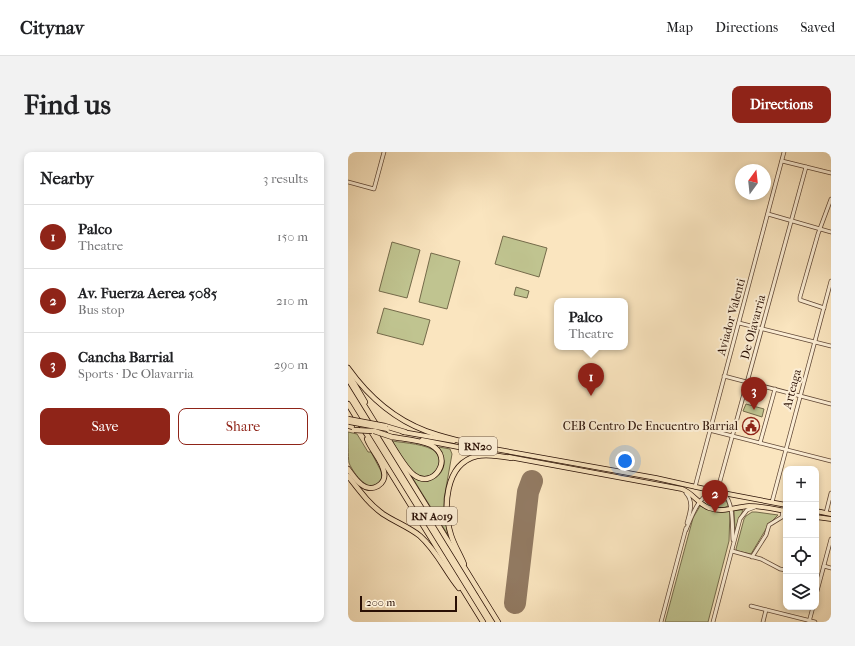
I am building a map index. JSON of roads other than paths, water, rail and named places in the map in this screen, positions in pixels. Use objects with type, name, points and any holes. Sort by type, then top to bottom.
[{"type":"highway","points":[[348,368],[370,395],[398,417],[427,431],[474,445]]},
{"type":"highway","points":[[348,373],[410,472],[416,477],[426,479],[432,477],[438,472],[442,461],[436,448],[426,443],[391,436],[373,431],[350,425]]},
{"type":"highway","name":"RN A019","points":[[348,379],[498,622]]},
{"type":"highway","name":"RN A019","points":[[348,404],[483,622]]},
{"type":"highway","points":[[348,409],[363,427],[370,445],[383,467],[384,478],[381,484],[376,488],[365,488],[348,469]]},
{"type":"highway","points":[[350,425],[386,428],[405,432]]},
{"type":"highway","points":[[472,582],[448,525],[447,502],[450,484],[458,468],[472,458],[486,455],[511,458]]},
{"type":"highway","points":[[348,476],[375,508],[391,519],[410,529],[430,546],[454,583],[473,606]]},
{"type":"main road","name":"RN20","points":[[405,432],[656,478],[717,492],[783,504]]},
{"type":"main road","name":"RN20","points":[[391,436],[682,489],[691,494],[699,503],[712,509],[722,510],[746,506],[757,506],[783,511]]},
{"type":"main road","points":[[575,470],[576,463]]},
{"type":"main road","points":[[819,512],[831,514]]},
{"type":"main road","points":[[819,518],[831,520]]},
{"type":"street","points":[[348,182],[374,189],[384,152]]},
{"type":"street","name":"Aviador Valenti","points":[[695,487],[784,152]]},
{"type":"street","points":[[782,161],[831,173]]},
{"type":"street","name":"De Olavarria","points":[[717,492],[806,167]]},
{"type":"street","points":[[824,308],[800,300],[800,297],[820,228],[831,199]]},
{"type":"street","points":[[768,214],[831,232]]},
{"type":"street","name":"Arteaga","points":[[772,502],[831,281]]},
{"type":"street","points":[[739,323],[831,346]]},
{"type":"street","points":[[724,376],[831,404]]},
{"type":"street","points":[[760,442],[775,389]]},
{"type":"street","points":[[709,430],[831,461]]},
{"type":"street","points":[[661,622],[686,530],[691,502],[689,496],[682,489]]},
{"type":"street","points":[[686,530],[699,503],[708,493],[717,492]]},
{"type":"street","points":[[723,493],[729,500],[731,509],[734,544]]},
{"type":"street","points":[[826,513],[831,494]]},
{"type":"street","points":[[713,622],[742,516],[749,509],[757,506]]},
{"type":"street","points":[[752,557],[766,535],[769,525],[783,515]]},
{"type":"street","points":[[819,584],[831,539]]},
{"type":"street","points":[[732,552],[764,560],[783,570]]},
{"type":"street","points":[[824,566],[831,568]]},
{"type":"street","points":[[751,606],[815,622]]},
{"type":"street","points":[[763,622],[766,610]]},
{"type":"street","points":[[809,621],[812,610]]},
{"type":"place","name":"Palco","points":[[591,396]]},
{"type":"place","name":"Cancha Barrial","points":[[754,410]]},
{"type":"place","name":"CEB Centro De Encuentro Barrial","points":[[751,426]]},
{"type":"place","name":"Av. Fuerza Aerea 5085","points":[[715,513]]}]
